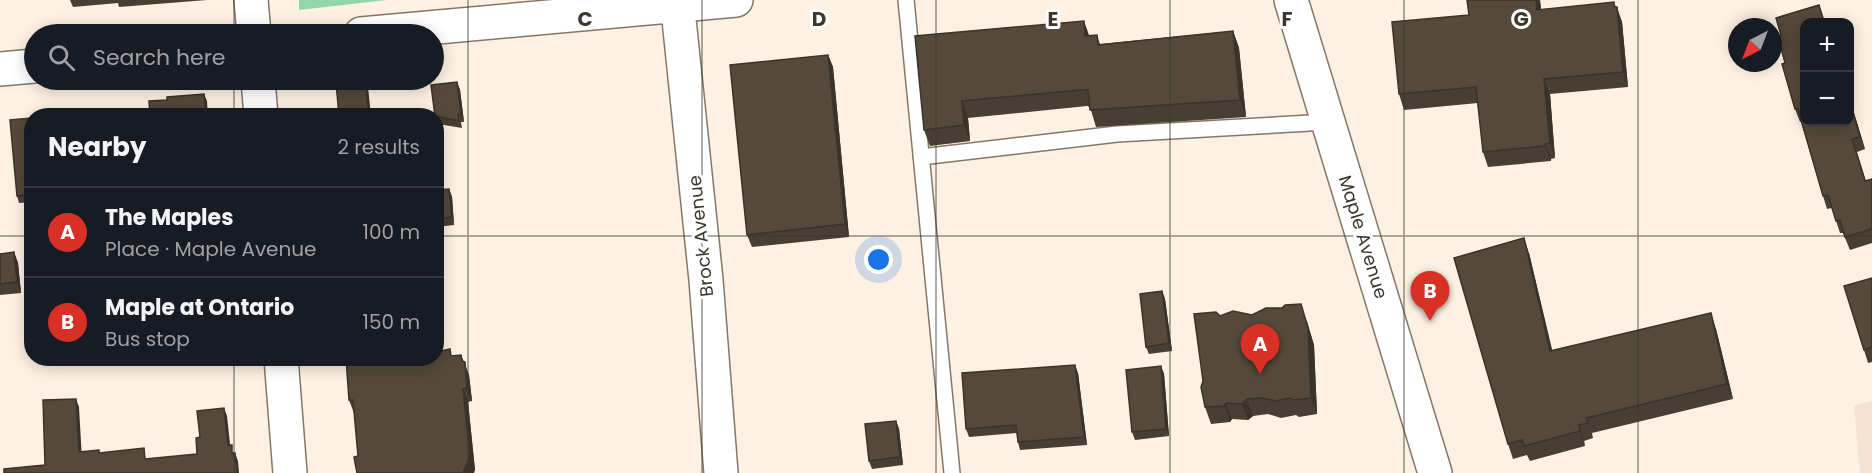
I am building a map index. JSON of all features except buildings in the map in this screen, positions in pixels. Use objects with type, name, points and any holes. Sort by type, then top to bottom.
[{"type":"street","points":[[250,0],[253,24]]},
{"type":"street","points":[[444,26],[677,3],[736,0]]},
{"type":"street","name":"Maple Avenue","points":[[1291,0],[1435,473]]},
{"type":"street","name":"Brock Avenue","points":[[677,3],[706,280],[721,473]]},
{"type":"street","points":[[0,69],[24,67]]},
{"type":"street","points":[[259,90],[260,108]]},
{"type":"street","points":[[282,366],[290,473]]},
{"type":"lane","points":[[906,0],[952,473]]},
{"type":"lane","points":[[921,157],[1117,134],[1328,122]]},
{"type":"shaded area","points":[[1872,401],[1872,473],[1860,473],[1854,406]]},
{"type":"green space","points":[[299,0],[387,0],[299,10]]},
{"type":"place","name":"Maple at Ontario","points":[[1430,321]]},
{"type":"place","name":"The Maples","points":[[1260,374]]}]
